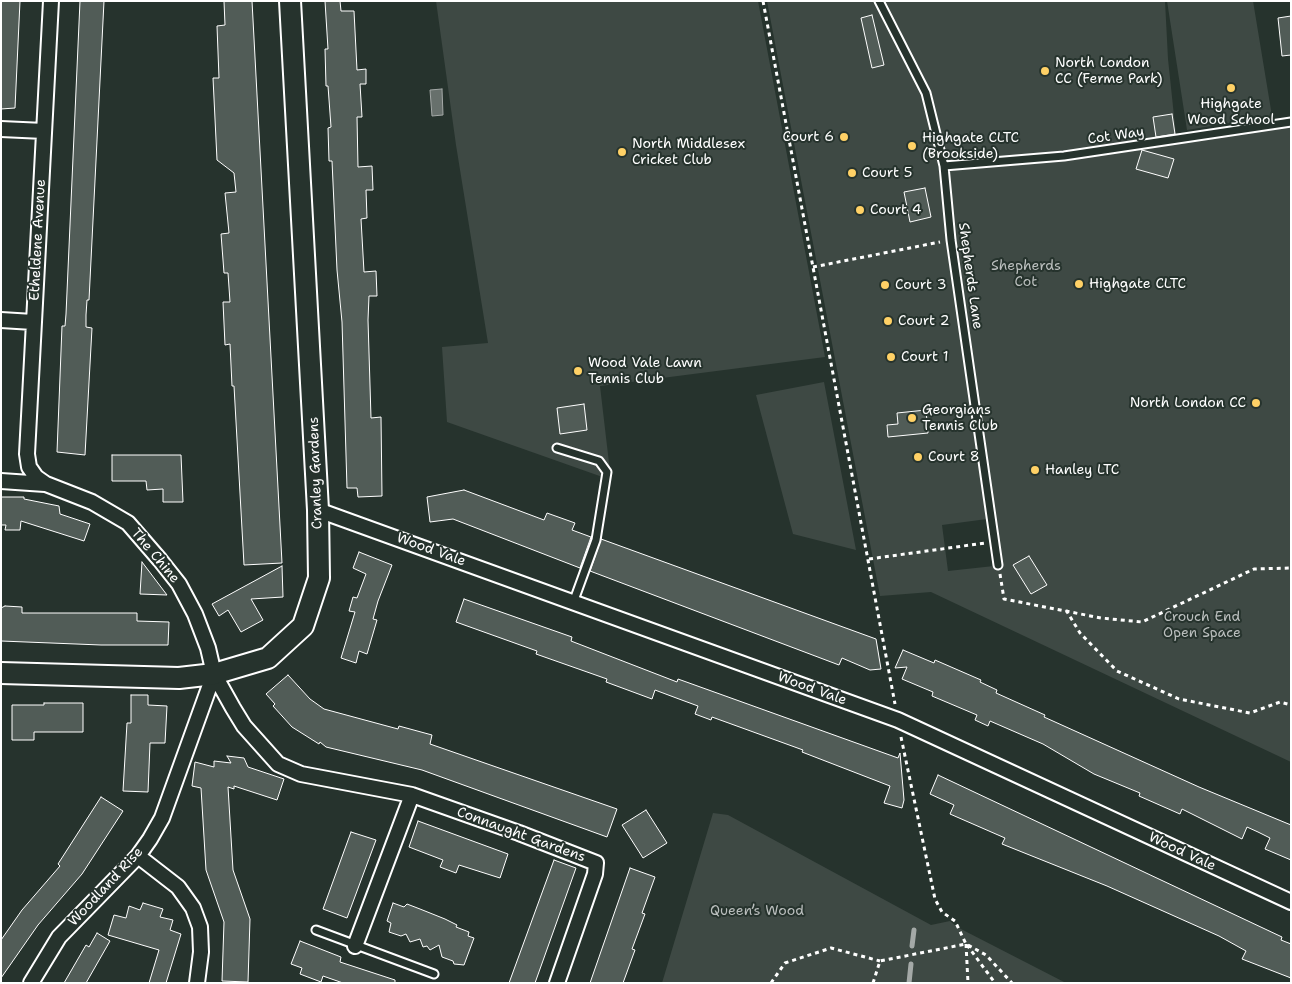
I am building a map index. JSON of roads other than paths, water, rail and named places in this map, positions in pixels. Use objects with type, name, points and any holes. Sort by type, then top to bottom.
[{"type":"street","name":"Etheldene Avenue","points":[[41,481],[29,467],[27,454],[51,1]]},
{"type":"street","name":"Cranley Gardens","points":[[1,673],[179,678],[214,674],[268,658],[303,626],[319,578],[318,510],[290,1]]},
{"type":"street","points":[[1,129],[44,131]]},
{"type":"street","points":[[1,320],[33,322]]},
{"type":"street","name":"The Chine","points":[[1,480],[41,481],[92,502],[128,523],[179,584],[195,614],[208,648],[214,674]]},
{"type":"street","name":"Wood Vale","points":[[318,510],[898,720],[1291,902]]},
{"type":"street","name":"Connaught Gardens","points":[[214,674],[244,726],[278,764],[301,774],[412,795],[520,833],[596,863],[595,874],[557,983]]},
{"type":"street","name":"Woodland Rise","points":[[31,983],[59,937],[138,856],[162,818],[214,674]]},
{"type":"street","points":[[355,946],[412,795]]},
{"type":"street","points":[[138,856],[178,887],[193,908],[200,927],[201,952],[197,983]]},
{"type":"lane","name":"Shepherds Lane","points":[[879,1],[926,94],[944,166],[951,240],[998,565]]},
{"type":"lane","name":"Cot Way","points":[[944,166],[1064,156],[1291,122]]},
{"type":"lane","points":[[557,448],[599,461],[606,472],[596,540],[573,603]]},
{"type":"lane","points":[[316,930],[434,974]]},
{"type":"waterway","points":[[912,946],[914,930]]},
{"type":"waterway","points":[[909,983],[911,964]]},
{"type":"place","name":"North London CC (Ferme Park)","points":[[1045,71]]},
{"type":"place","name":"Highgate Wood School","points":[[1231,88]]},
{"type":"place","name":"Court 6","points":[[844,137]]},
{"type":"place","name":"Highgate CLTC (Brookside)","points":[[912,146]]},
{"type":"place","name":"North Middlesex Cricket Club","points":[[622,152]]},
{"type":"place","name":"Court 5","points":[[852,173]]},
{"type":"place","name":"Court 4","points":[[860,210]]},
{"type":"place","name":"Highgate CLTC","points":[[1079,284]]},
{"type":"place","name":"Court 3","points":[[885,285]]},
{"type":"place","name":"Court 2","points":[[888,321]]},
{"type":"place","name":"Court 1","points":[[891,357]]},
{"type":"place","name":"Wood Vale Lawn Tennis Club","points":[[578,371]]},
{"type":"place","name":"North London CC","points":[[1256,403]]},
{"type":"place","name":"Georgians Tennis Club","points":[[912,418]]},
{"type":"place","name":"Court 8","points":[[918,457]]},
{"type":"place","name":"Hanley LTC","points":[[1035,470]]},
{"type":"park label","name":"Shepherds Cot","points":[[1026,274]]},
{"type":"park label","name":"Crouch End Open Space","points":[[1202,626]]},
{"type":"park label","name":"Queen’s Wood","points":[[757,911]]}]
